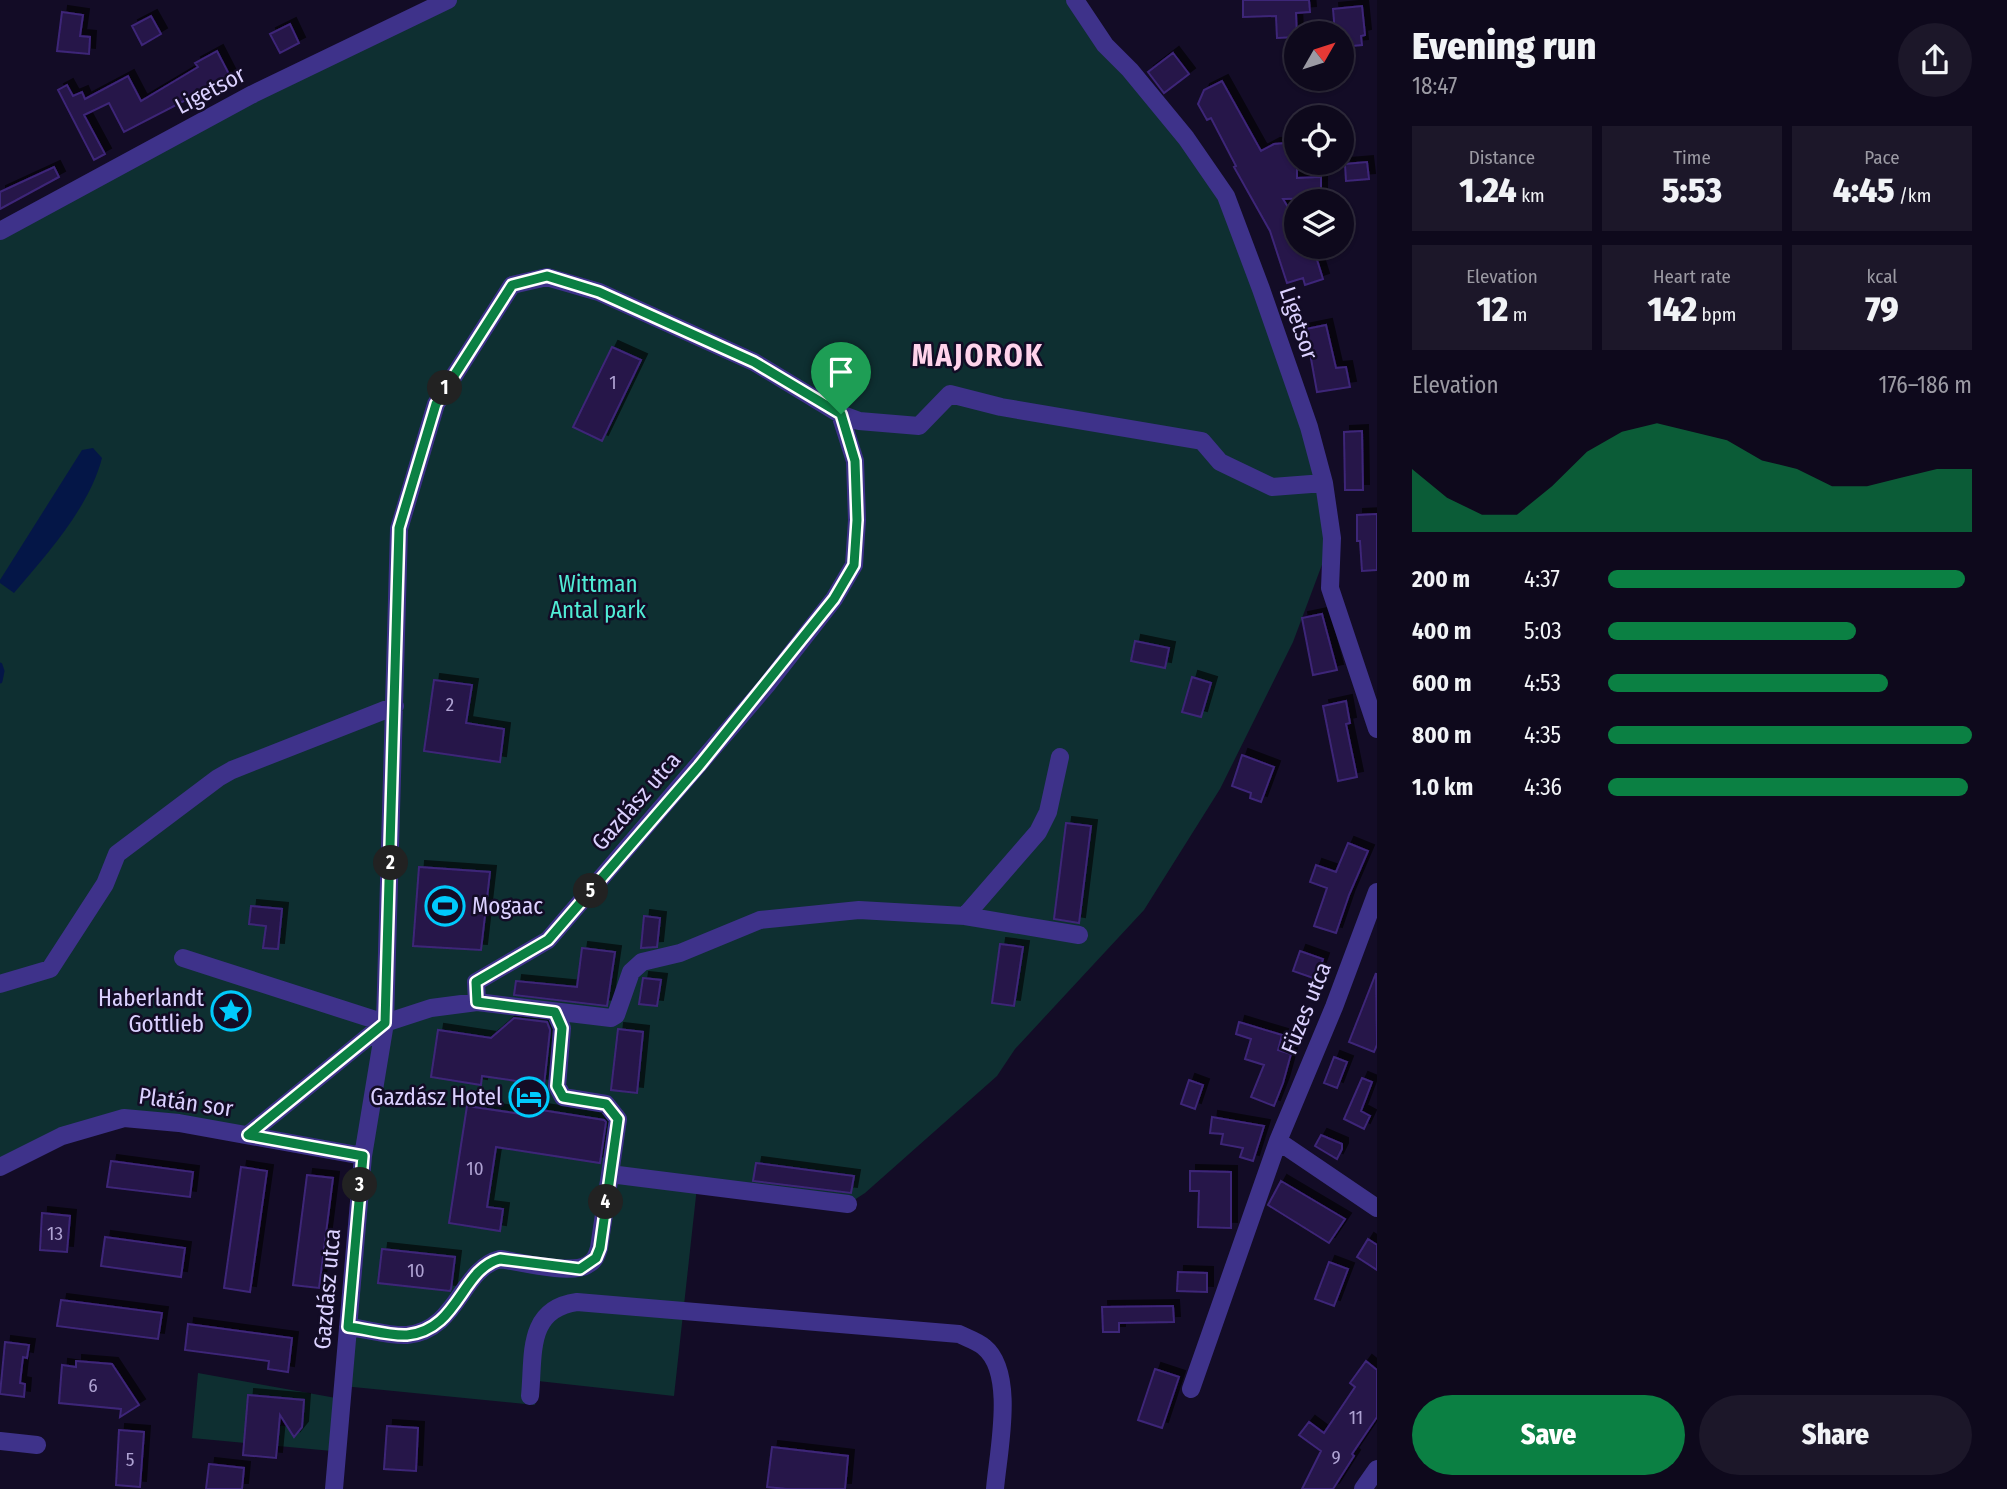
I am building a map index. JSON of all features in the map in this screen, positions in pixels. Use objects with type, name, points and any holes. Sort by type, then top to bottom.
[{"type":"street","name":"Ligetsor","points":[[0,231],[253,94],[448,0]]},
{"type":"street","name":"Ligetsor","points":[[1075,0],[1105,45],[1130,70],[1186,138],[1226,196],[1296,389],[1324,483],[1332,538],[1330,588],[1377,729]]},
{"type":"street","points":[[385,1023],[399,528],[436,404],[512,285],[547,276],[599,292],[754,362],[841,414],[859,421],[919,426],[950,394],[1001,407],[1202,441],[1220,462],[1272,487],[1324,483]]},
{"type":"street","name":"Gazdász utca","points":[[477,1002],[476,982],[548,940],[757,696],[834,599],[854,565],[857,520],[855,461],[841,414]]},
{"type":"street","points":[[0,984],[50,969],[70,942],[105,884],[117,854],[218,778],[395,706]]},
{"type":"street","points":[[965,916],[1038,832],[1048,812],[1060,757]]},
{"type":"street","name":"Füzes utca","points":[[1191,1390],[1278,1141],[1334,1007],[1377,891]]},
{"type":"street","points":[[248,1135],[385,1023],[431,1008],[477,1002],[611,1018],[616,1015],[631,972],[642,962],[680,953],[760,920],[859,910],[965,916],[1079,935]]},
{"type":"street","points":[[183,958],[385,1023]]},
{"type":"street","points":[[348,1327],[406,1335],[428,1330],[455,1306],[482,1267],[500,1259],[580,1269],[596,1258],[600,1248],[618,1119],[606,1104],[563,1097],[557,1086],[562,1028],[555,1012]]},
{"type":"street","name":"Gazdász utca","points":[[334,1489],[363,1156],[385,1023]]},
{"type":"street","name":"Platán sor","points":[[0,1167],[62,1136],[124,1118],[179,1123],[363,1156]]},
{"type":"street","points":[[1278,1141],[1377,1208]]},
{"type":"street","points":[[610,1174],[848,1204]]},
{"type":"street","points":[[530,1396],[540,1321],[561,1304],[577,1302],[959,1334],[984,1347],[999,1366],[1004,1391],[995,1489]]},
{"type":"street","points":[[0,1441],[37,1445]]},
{"type":"street","points":[[1363,1489],[1377,1469]]},
{"type":"green space","name":"Wittman Antal park","points":[[447,0],[1075,0],[1226,196],[1261,289],[1332,538],[1293,642],[1220,789],[1144,910],[1015,1049],[997,1076],[865,1193],[848,1204],[697,1187],[674,1396],[538,1381],[535,1405],[343,1386],[363,1156],[124,1118],[0,1167],[0,231]]},
{"type":"green space","points":[[198,1373],[336,1398],[332,1451],[192,1438]],"holes":[[[249,1395],[304,1400],[287,1426],[246,1423]]]},
{"type":"water","points":[[93,448],[102,458],[87,495],[65,530],[14,593],[0,583],[0,580],[82,450]]},
{"type":"building","points":[[1243,0],[1309,0],[1310,12],[1296,13],[1296,21],[1284,21],[1284,38],[1277,38],[1276,16],[1243,17]]},
{"type":"building","points":[[1362,6],[1365,35],[1361,36],[1362,45],[1354,46],[1354,21],[1334,21],[1333,9]]},
{"type":"building","points":[[62,12],[83,15],[80,36],[90,37],[89,54],[57,51]]},
{"type":"building","points":[[151,16],[161,34],[142,45],[132,26]]},
{"type":"building","points":[[290,24],[299,43],[280,53],[270,34]]},
{"type":"building","points":[[217,51],[232,80],[210,91],[209,88],[124,132],[109,103],[84,115],[105,154],[94,160],[58,90],[67,85],[73,96],[82,92],[85,99],[128,76],[141,101],[198,67],[195,63]]},
{"type":"building","points":[[1173,53],[1189,74],[1164,93],[1148,72]]},
{"type":"building","points":[[1222,81],[1261,151],[1274,144],[1284,143],[1284,175],[1297,175],[1297,178],[1321,177],[1321,189],[1284,189],[1284,259],[1317,259],[1323,279],[1305,285],[1303,278],[1287,283],[1270,231],[1234,167],[1236,166],[1211,118],[1207,120],[1198,104],[1204,90]]},
{"type":"building","points":[[1367,162],[1369,179],[1346,181],[1346,175],[1354,175],[1354,163]]},
{"type":"building","points":[[54,167],[59,177],[0,209],[0,192]]},
{"type":"building","points":[[1326,325],[1336,368],[1346,367],[1350,387],[1317,392],[1310,353],[1306,353],[1301,330]]},
{"type":"building","points":[[612,347],[641,360],[602,441],[573,427]]},
{"type":"building","points":[[1362,431],[1363,490],[1345,490],[1344,432]]},
{"type":"building","points":[[1377,514],[1377,570],[1362,571],[1360,541],[1357,541],[1357,515]]},
{"type":"building","points":[[1322,614],[1337,670],[1313,675],[1302,618]]},
{"type":"building","points":[[1135,641],[1169,648],[1165,668],[1131,661]]},
{"type":"building","points":[[1192,677],[1211,683],[1201,717],[1182,712]]},
{"type":"building","points":[[434,680],[472,685],[466,723],[504,729],[500,762],[424,751]]},
{"type":"building","points":[[1346,701],[1350,723],[1346,724],[1357,777],[1338,781],[1323,706]]},
{"type":"building","points":[[1242,755],[1274,767],[1261,802],[1250,798],[1251,793],[1232,786]]},
{"type":"building","points":[[1066,823],[1091,826],[1079,923],[1054,919]]},
{"type":"building","points":[[1348,843],[1368,851],[1336,933],[1314,926],[1327,888],[1310,882],[1316,865],[1336,872]]},
{"type":"building","points":[[419,867],[490,872],[481,950],[413,946]]},
{"type":"building","points":[[251,906],[282,909],[278,949],[263,948],[266,926],[249,924]]},
{"type":"building","points":[[644,916],[660,918],[657,947],[641,948]]},
{"type":"building","points":[[1000,944],[1023,947],[1014,1006],[992,1003]]},
{"type":"building","points":[[582,948],[615,952],[607,1006],[514,995],[516,981],[577,987]]},
{"type":"building","points":[[1300,951],[1323,959],[1316,979],[1293,971]]},
{"type":"building","points":[[1376,973],[1377,1045],[1374,1052],[1349,1042]]},
{"type":"building","points":[[643,978],[661,980],[657,1006],[639,1004]]},
{"type":"building","points":[[514,1018],[547,1022],[550,1030],[544,1085],[482,1076],[481,1085],[431,1077],[438,1030],[491,1038]]},
{"type":"building","points":[[1239,1022],[1282,1035],[1278,1050],[1291,1054],[1274,1106],[1251,1097],[1264,1065],[1245,1059],[1251,1039],[1236,1034]]},
{"type":"building","points":[[618,1029],[643,1032],[637,1093],[611,1090]]},
{"type":"building","points":[[1334,1057],[1347,1062],[1337,1088],[1324,1083]]},
{"type":"building","points":[[1362,1078],[1372,1082],[1361,1111],[1370,1116],[1364,1129],[1344,1119]]},
{"type":"building","points":[[1189,1080],[1203,1085],[1195,1109],[1181,1104]]},
{"type":"building","points":[[467,1106],[521,1114],[522,1107],[604,1120],[606,1122],[600,1163],[496,1147],[487,1207],[503,1209],[500,1231],[449,1223]]},
{"type":"building","points":[[1212,1117],[1264,1126],[1253,1161],[1240,1157],[1243,1148],[1221,1144],[1223,1134],[1210,1133]]},
{"type":"building","points":[[1321,1135],[1342,1144],[1337,1159],[1315,1146]]},
{"type":"building","points":[[111,1161],[193,1172],[190,1197],[107,1187]]},
{"type":"building","points":[[756,1163],[854,1176],[851,1193],[753,1181]]},
{"type":"building","points":[[241,1167],[267,1171],[250,1292],[224,1288]]},
{"type":"building","points":[[1190,1171],[1231,1172],[1231,1228],[1198,1227],[1199,1191],[1190,1191]]},
{"type":"building","points":[[307,1175],[333,1178],[319,1288],[293,1285]]},
{"type":"building","points":[[1281,1181],[1345,1219],[1329,1243],[1268,1205]]},
{"type":"building","points":[[42,1213],[70,1216],[67,1252],[40,1250]]},
{"type":"building","points":[[105,1237],[185,1248],[181,1277],[101,1266]]},
{"type":"building","points":[[1368,1239],[1377,1245],[1377,1270],[1357,1257]]},
{"type":"building","points":[[382,1249],[455,1257],[450,1291],[378,1283]]},
{"type":"building","points":[[1329,1262],[1348,1269],[1334,1306],[1315,1299]]},
{"type":"building","points":[[1178,1272],[1207,1273],[1207,1292],[1177,1291]]},
{"type":"building","points":[[61,1300],[162,1313],[158,1339],[57,1326]]},
{"type":"building","points":[[1173,1306],[1174,1322],[1119,1323],[1119,1332],[1103,1332],[1102,1307]]},
{"type":"building","points":[[188,1324],[292,1338],[288,1372],[268,1369],[269,1361],[185,1350]]},
{"type":"building","points":[[5,1342],[29,1345],[27,1358],[23,1357],[20,1383],[25,1384],[24,1397],[0,1394]]},
{"type":"building","points":[[76,1361],[112,1364],[139,1405],[120,1417],[121,1409],[59,1403],[62,1365],[76,1367]]},
{"type":"building","points":[[1366,1361],[1377,1370],[1377,1417],[1333,1489],[1302,1489],[1321,1451],[1299,1435],[1309,1422],[1324,1433],[1355,1387],[1350,1383]]},
{"type":"building","points":[[1155,1369],[1179,1377],[1162,1428],[1138,1420]]},
{"type":"building","points":[[248,1395],[304,1400],[302,1427],[294,1437],[280,1415],[276,1458],[243,1455]]},
{"type":"building","points":[[387,1426],[418,1428],[416,1471],[384,1469]]},
{"type":"building","points":[[119,1430],[144,1432],[140,1487],[116,1485]]},
{"type":"building","points":[[772,1447],[848,1456],[845,1489],[767,1487]]},
{"type":"building","points":[[209,1464],[244,1468],[242,1489],[206,1489]]},
{"type":"waterway","points":[[0,665],[0,681]]},
{"type":"place","name":"Mogaac","points":[[445,906]]},
{"type":"place","name":"Haberlandt Gottlieb","points":[[231,1011]]},
{"type":"place","name":"Gazdász Hotel","points":[[529,1097]]},
{"type":"district","name":"MAJOROK","points":[[978,356]]},
{"type":"route","points":[[547,276],[599,292],[754,362],[841,414],[855,461],[857,520],[854,565],[834,599],[699,766],[548,940],[476,982],[477,1002],[555,1012],[562,1028],[557,1086],[563,1097],[606,1104],[618,1119],[600,1248],[596,1258],[580,1269],[500,1259],[482,1267],[455,1306],[428,1330],[406,1335],[348,1327],[363,1156],[248,1135],[385,1023],[399,528],[436,404],[512,285],[547,276]]}]
